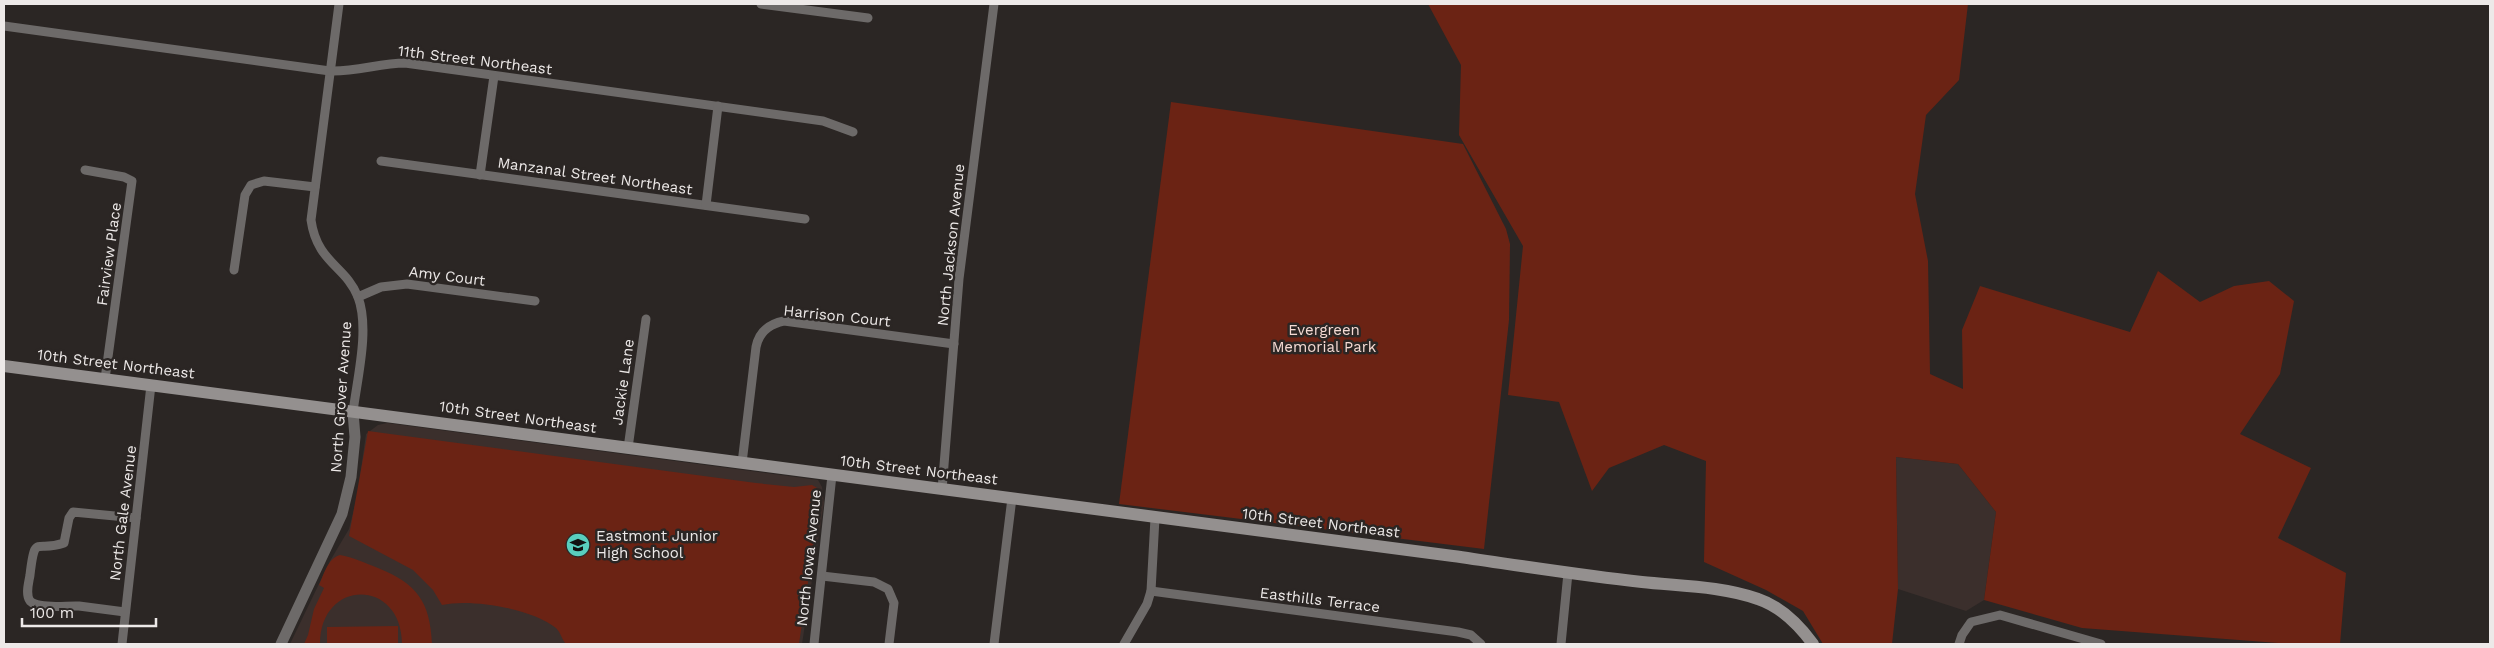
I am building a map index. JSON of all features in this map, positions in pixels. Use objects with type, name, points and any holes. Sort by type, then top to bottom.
[{"type":"main road","name":"10th Street Northeast","points":[[4,366],[1444,555],[1568,573],[1728,592],[1758,599],[1794,620],[1813,644]]},
{"type":"street","name":"North Grover Avenue","points":[[281,644],[342,514],[352,461],[355,427],[353,412],[363,329],[358,297],[347,281],[324,256],[316,240],[311,220],[339,4]]},
{"type":"street","points":[[760,4],[868,18]]},
{"type":"street","name":"North Jackson Avenue","points":[[942,490],[959,279],[994,4]]},
{"type":"street","name":"11th Street Northeast","points":[[4,26],[330,71],[357,71],[392,63],[405,63],[823,121],[853,132]]},
{"type":"street","points":[[480,175],[494,76]]},
{"type":"street","points":[[706,205],[718,106]]},
{"type":"street","name":"Manzanal Street Northeast","points":[[382,162],[805,219]]},
{"type":"street","name":"Fairview Place","points":[[85,170],[124,177],[132,181],[105,379]]},
{"type":"street","points":[[234,270],[245,195],[251,185],[264,181],[315,187]]},
{"type":"street","name":"Amy Court","points":[[358,297],[381,287],[407,284],[535,301]]},
{"type":"street","name":"Jackie Lane","points":[[628,448],[646,320]]},
{"type":"street","name":"Harrison Court","points":[[742,463],[756,348],[758,339],[768,327],[784,321],[954,344]]},
{"type":"street","name":"North Gale Avenue","points":[[122,644],[152,385]]},
{"type":"street","name":"North Iowa Avenue","points":[[814,644],[832,475]]},
{"type":"street","points":[[994,644],[1012,498]]},
{"type":"street","points":[[125,612],[76,606],[67,608],[35,604],[29,600],[28,593],[32,553],[36,547],[42,544],[56,545],[64,543],[69,518],[73,512],[136,518]]},
{"type":"street","points":[[1124,644],[1147,604],[1151,591],[1155,518]]},
{"type":"street","points":[[1561,644],[1568,573]]},
{"type":"street","points":[[822,576],[874,582],[888,589],[894,603],[889,644]]},
{"type":"street","name":"Easthills Terrace","points":[[1151,591],[1458,632],[1475,637],[1481,644]]},
{"type":"street","points":[[1959,644],[1962,635],[1971,622],[2000,615],[2101,644]]},
{"type":"shaded area","name":"Eastmont Junior High School","points":[[387,423],[818,480],[822,487],[824,503],[802,644],[290,644],[330,561],[349,529],[357,497],[366,434],[378,425]]},
{"type":"shaded area","points":[[1896,457],[1958,464],[1996,512],[1984,600],[1966,611],[1898,589]]},
{"type":"green space","points":[[1428,4],[1968,4],[1959,80],[1926,115],[1915,194],[1928,261],[1930,374],[1963,389],[1962,330],[1980,286],[2130,332],[2158,271],[2200,302],[2234,286],[2269,281],[2294,301],[2280,374],[2240,434],[2311,468],[2278,538],[2346,573],[2340,644],[2291,644],[2082,628],[1984,600],[1996,512],[1958,464],[1896,457],[1898,589],[1892,644],[1823,644],[1803,611],[1766,590],[1704,562],[1706,461],[1664,445],[1609,468],[1592,491],[1559,402],[1508,395],[1523,246],[1459,135],[1461,65]]},
{"type":"green space","name":"Evergreen Memorial Park","points":[[1171,102],[1463,144],[1506,229],[1510,244],[1509,320],[1484,549],[1119,504]]},
{"type":"green space","name":"Eastmont Junior High School","points":[[368,431],[756,483],[794,487],[812,485],[819,489],[820,499],[799,644],[566,644],[556,628],[533,615],[485,604],[454,603],[442,605],[433,590],[413,570],[349,536]]},
{"type":"green space","points":[[340,555],[378,568],[412,588],[419,596],[428,616],[432,644],[402,644],[398,622],[389,607],[376,598],[361,594],[346,598],[333,607],[324,622],[320,644],[304,644],[314,609],[324,588],[319,585],[329,563]]},
{"type":"green space","points":[[398,626],[398,644],[327,644],[327,627]]},
{"type":"place","name":"Eastmont Junior High School","points":[[578,545]]}]
